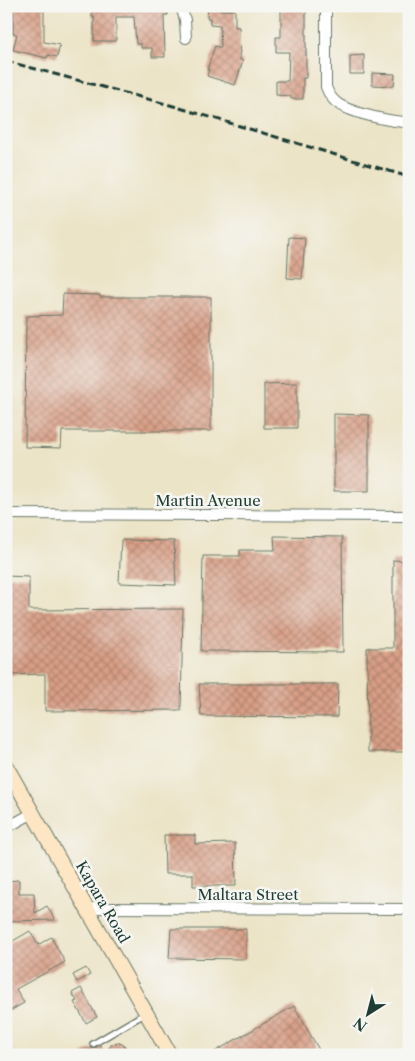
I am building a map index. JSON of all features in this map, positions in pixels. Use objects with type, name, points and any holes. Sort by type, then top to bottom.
[{"type":"street","points":[[180,6],[185,20],[186,38]]},
{"type":"street","points":[[326,6],[326,87],[328,93],[341,106],[393,121],[409,122]]},
{"type":"street","name":"Martin Avenue","points":[[6,514],[409,516]]},
{"type":"street","name":"Kapara Road","points":[[6,766],[170,1055]]},
{"type":"street","points":[[6,828],[33,813]]},
{"type":"street","name":"Maltara Street","points":[[88,908],[409,910]]},
{"type":"lane","points":[[93,1044],[146,1013]]},
{"type":"building","points":[[13,6],[44,6],[44,42],[60,45],[57,57],[48,55],[47,58],[13,50],[17,34],[13,34]]},
{"type":"building","points":[[92,6],[168,6],[168,15],[164,15],[165,57],[152,57],[152,48],[141,48],[141,44],[136,44],[134,17],[116,17],[116,41],[94,41]]},
{"type":"building","points":[[208,6],[219,6],[219,10],[235,10],[235,27],[239,27],[240,60],[243,61],[235,85],[207,76],[209,70],[207,70],[215,46],[221,48],[220,26],[210,25],[210,18],[207,18]]},
{"type":"building","points":[[281,6],[306,6],[306,78],[303,78],[303,99],[291,99],[291,96],[276,95],[276,81],[288,81],[289,52],[276,52],[276,37],[281,37]]},
{"type":"building","points":[[364,55],[364,74],[350,74],[350,56]]},
{"type":"building","points":[[372,73],[395,74],[394,86],[372,85]]},
{"type":"building","points":[[289,237],[305,238],[302,279],[287,278]]},
{"type":"building","points":[[63,294],[100,295],[100,297],[211,297],[211,431],[62,431],[61,448],[25,447],[26,316],[62,315]]},
{"type":"building","points":[[297,383],[297,428],[264,428],[264,384]]},
{"type":"building","points":[[334,414],[369,415],[369,491],[334,491]]},
{"type":"building","points":[[274,536],[342,537],[343,652],[201,651],[203,556],[240,556],[240,550],[275,550]]},
{"type":"building","points":[[121,540],[174,541],[176,585],[119,583]]},
{"type":"building","points":[[393,560],[409,561],[409,752],[368,752],[367,648],[393,648]]},
{"type":"building","points":[[6,576],[29,577],[29,610],[183,609],[181,710],[45,711],[45,674],[6,675]]},
{"type":"building","points":[[199,684],[338,684],[337,717],[201,716]]},
{"type":"building","points":[[164,835],[195,835],[195,844],[235,843],[236,886],[193,886],[193,874],[165,874]]},
{"type":"building","points":[[19,880],[19,893],[34,893],[35,913],[47,906],[55,920],[6,921],[6,881]]},
{"type":"building","points":[[171,929],[246,929],[246,959],[169,958]]},
{"type":"building","points":[[30,931],[38,945],[51,937],[65,962],[16,989],[24,1003],[6,1013],[6,945]]},
{"type":"building","points":[[86,968],[90,975],[77,982],[73,975]]},
{"type":"building","points":[[81,988],[97,1017],[86,1023],[74,1002],[77,1001],[72,993]]},
{"type":"building","points":[[294,1006],[322,1055],[209,1055]]},
{"type":"building","points":[[118,1042],[125,1046],[123,1055],[80,1055],[100,1045],[105,1054],[112,1044]]},
{"type":"railway","points":[[6,61],[170,105],[409,177]]}]
